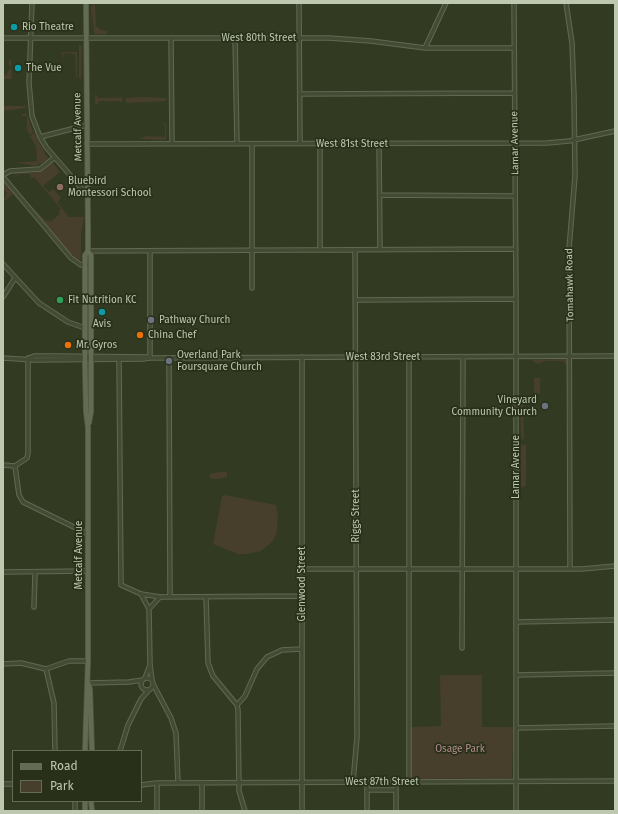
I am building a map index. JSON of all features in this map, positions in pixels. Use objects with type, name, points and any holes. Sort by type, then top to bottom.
[{"type":"main road","name":"Metcalf Avenue","points":[[85,750],[86,689],[88,682],[88,427],[86,412],[85,357],[85,255],[88,251],[86,3]]},
{"type":"main road","name":"Metcalf Avenue","points":[[88,251],[91,255],[92,357],[91,412],[88,427]]},
{"type":"main road","name":"Metcalf Avenue","points":[[88,682],[90,689],[92,750]]},
{"type":"street","points":[[32,3],[30,105],[40,138],[54,158],[88,196]]},
{"type":"street","points":[[299,3],[300,144]]},
{"type":"street","points":[[424,48],[446,3]]},
{"type":"street","name":"Lamar Avenue","points":[[514,3],[516,249],[516,811]]},
{"type":"street","name":"Tomahawk Road","points":[[566,3],[574,62],[574,176],[569,249],[571,356],[570,569]]},
{"type":"street","name":"West 80th Street","points":[[3,38],[354,39],[424,48],[514,48]]},
{"type":"street","points":[[171,38],[172,144]]},
{"type":"street","points":[[235,38],[237,144]]},
{"type":"street","points":[[300,94],[514,93]]},
{"type":"street","points":[[40,138],[87,125]]},
{"type":"street","name":"West 81st Street","points":[[87,144],[547,143],[574,140],[615,131]]},
{"type":"street","points":[[252,144],[252,288]]},
{"type":"street","points":[[320,144],[320,250]]},
{"type":"street","points":[[379,144],[380,250]]},
{"type":"street","points":[[54,158],[40,169],[10,170],[3,176],[67,255],[76,262],[91,265]]},
{"type":"street","points":[[380,195],[515,196]]},
{"type":"street","points":[[88,251],[516,249]]},
{"type":"street","name":"Riggs Street","points":[[353,782],[357,737],[355,250]]},
{"type":"street","points":[[150,251],[150,358]]},
{"type":"street","points":[[3,264],[30,296],[45,308],[73,325],[85,328]]},
{"type":"street","points":[[3,297],[15,278]]},
{"type":"street","points":[[356,300],[516,299]]},
{"type":"street","name":"West 83rd Street","points":[[3,358],[28,358],[34,356],[144,356],[150,358]]},
{"type":"street","name":"West 83rd Street","points":[[92,357],[119,360],[150,358],[615,356]]},
{"type":"street","name":"Glenwood Street","points":[[302,357],[302,811]]},
{"type":"street","points":[[409,357],[409,782]]},
{"type":"street","points":[[462,648],[463,357]]},
{"type":"street","points":[[3,465],[15,466],[27,458],[28,454],[28,358]]},
{"type":"street","points":[[169,358],[170,597]]},
{"type":"street","points":[[119,360],[120,581],[124,586],[141,594],[160,597],[302,596]]},
{"type":"street","points":[[15,466],[20,495],[23,502],[88,534]]},
{"type":"street","points":[[302,569],[570,569],[615,566]]},
{"type":"street","points":[[3,572],[88,570]]},
{"type":"street","points":[[34,607],[35,572]]},
{"type":"street","points":[[141,594],[149,609],[150,664],[152,682],[171,718],[176,732],[178,783]]},
{"type":"street","points":[[149,609],[160,597]]},
{"type":"street","points":[[206,597],[208,663],[213,676],[236,705],[239,796],[245,811]]},
{"type":"street","points":[[516,622],[615,620]]},
{"type":"street","points":[[236,705],[244,696],[257,669],[267,657],[282,650],[302,650]]},
{"type":"street","points":[[3,664],[14,662],[46,670],[69,661],[88,661]]},
{"type":"street","points":[[141,699],[142,686],[150,664]]},
{"type":"street","points":[[46,670],[54,703],[55,750]]},
{"type":"street","points":[[516,675],[615,673]]},
{"type":"street","points":[[88,682],[129,682],[149,678],[152,682]]},
{"type":"street","points":[[129,682],[142,686],[158,695]]},
{"type":"street","points":[[120,750],[128,725],[141,699],[149,690],[152,682]]},
{"type":"street","points":[[516,728],[615,726]]},
{"type":"street","name":"West 87th Street","points":[[142,782],[157,784],[615,781]]},
{"type":"street","points":[[368,782],[368,811]]},
{"type":"street","points":[[396,782],[396,811]]},
{"type":"street","points":[[202,783],[202,811]]},
{"type":"street","name":"West 87th Street","points":[[142,786],[148,784]]},
{"type":"street","points":[[157,784],[157,811]]},
{"type":"street","points":[[368,790],[396,790]]},
{"type":"green space","points":[[93,4],[95,5],[96,26],[101,30],[107,31],[107,34],[94,34],[92,14],[92,33],[91,7]]},
{"type":"green space","points":[[79,45],[82,46],[81,79],[79,78]]},
{"type":"green space","points":[[62,52],[77,52],[77,78],[75,54],[64,53],[62,61]]},
{"type":"green space","points":[[11,58],[12,79],[3,79],[3,75],[5,76],[11,67],[8,64]]},
{"type":"green space","points":[[95,95],[97,95],[97,98],[116,98],[117,95],[118,98],[122,97],[122,103],[120,101],[99,101],[98,104],[95,104]]},
{"type":"green space","points":[[126,98],[166,98],[166,101],[127,103],[125,100]]},
{"type":"green space","points":[[24,103],[26,108],[3,111],[3,106],[24,106]]},
{"type":"green space","points":[[22,114],[27,114],[33,132],[31,134],[29,134],[27,129],[27,116],[22,116]]},
{"type":"green space","points":[[163,123],[166,123],[166,140],[139,139],[147,136],[165,137],[165,125]]},
{"type":"green space","points":[[34,133],[48,159],[36,166],[13,163],[37,161],[36,146],[30,136]]},
{"type":"green space","points":[[53,163],[60,172],[43,186],[49,192],[53,189],[61,198],[57,202],[69,217],[84,217],[81,234],[81,259],[79,260],[69,253],[29,204],[46,221],[48,220],[50,222],[60,214],[59,211],[61,209],[34,177],[31,178],[30,174],[19,174],[18,177],[16,174],[39,172]]},
{"type":"green space","points":[[3,182],[13,194],[3,202],[7,193],[3,188]]},
{"type":"green space","points":[[565,359],[568,361],[566,365],[563,361],[545,361],[538,364],[531,360]]},
{"type":"green space","points":[[534,378],[540,378],[540,394],[534,394]]},
{"type":"green space","points":[[520,393],[523,401],[524,439],[521,439]]},
{"type":"green space","points":[[520,444],[520,487],[518,486],[518,445]]},
{"type":"green space","points":[[521,444],[526,445],[526,485],[524,487],[521,487]]},
{"type":"green space","points":[[227,472],[227,477],[216,479],[210,478],[210,474]]},
{"type":"green space","points":[[225,495],[276,505],[278,516],[277,532],[273,541],[261,551],[238,554],[213,544],[222,496]]},
{"type":"green space","name":"Osage Park","points":[[440,675],[482,675],[482,727],[513,727],[512,778],[415,779],[411,777],[410,727],[441,726]]},
{"type":"place","name":"Rio Theatre","points":[[14,27]]},
{"type":"place","name":"The Vue","points":[[18,68]]},
{"type":"place","name":"Bluebird Montessori School","points":[[60,187]]},
{"type":"place","name":"Fit Nutrition KC","points":[[60,300]]},
{"type":"place","name":"Avis","points":[[102,312]]},
{"type":"place","name":"Pathway Church","points":[[151,320]]},
{"type":"place","name":"China Chef","points":[[140,335]]},
{"type":"place","name":"Mr. Gyros","points":[[68,345]]},
{"type":"place","name":"Overland Park Foursquare Church","points":[[169,361]]},
{"type":"place","name":"Vineyard Community Church","points":[[545,406]]}]
